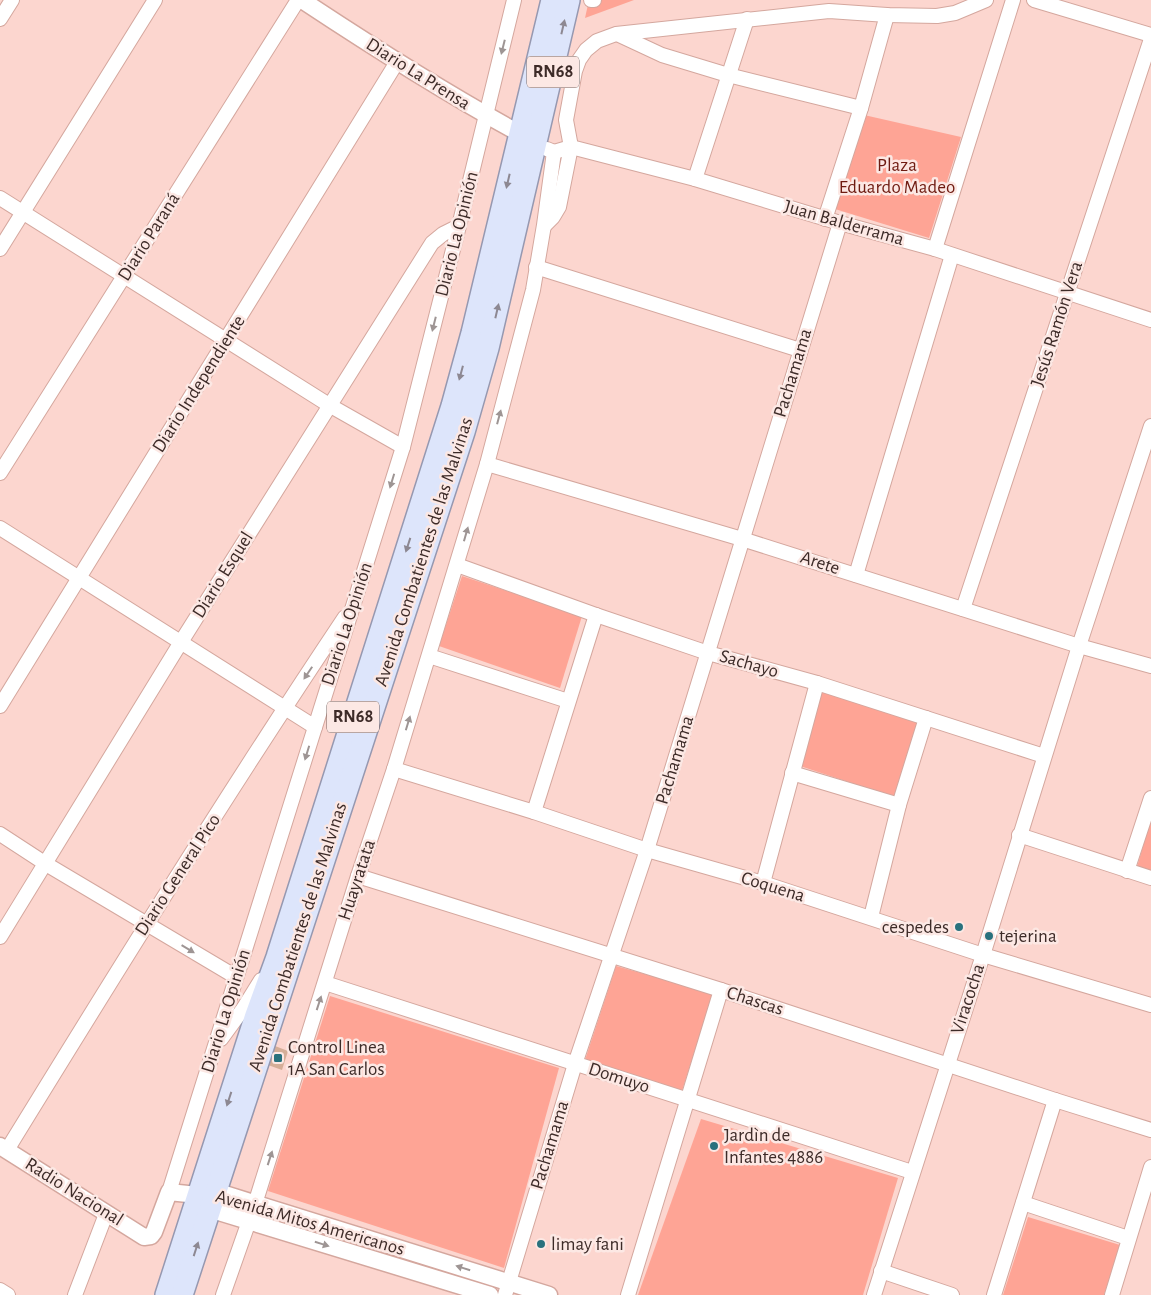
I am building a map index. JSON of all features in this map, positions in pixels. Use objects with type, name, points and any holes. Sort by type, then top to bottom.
[{"type":"main road","name":"Avenida Combatientes de las Malvinas","points":[[182,1295],[207,1198],[276,957],[452,406],[472,333],[537,143],[552,0]]},
{"type":"main road","name":"Avenida Combatientes de las Malvinas","points":[[166,1295],[207,1198],[464,432],[488,348],[569,0]]},
{"type":"street","points":[[0,19],[12,0]]},
{"type":"street","points":[[0,249],[155,0]]},
{"type":"street","name":"Diario Paraná","points":[[0,473],[298,0]]},
{"type":"street","name":"Diario La Prensa","points":[[302,0],[397,62],[486,116],[537,143]]},
{"type":"street","name":"Diario La Opinión","points":[[148,1237],[154,1232],[170,1192],[355,603],[402,447],[459,226],[514,0]]},
{"type":"street","points":[[544,226],[553,217],[559,206],[571,147],[566,120],[575,71],[579,60],[586,50],[597,41],[616,34],[829,11],[937,16],[955,13],[986,0]]},
{"type":"street","points":[[935,249],[1013,0]]},
{"type":"street","points":[[1034,0],[1151,35]]},
{"type":"street","points":[[825,219],[861,108],[887,15]]},
{"type":"street","points":[[695,179],[747,19]]},
{"type":"street","points":[[616,34],[662,55],[728,75],[861,108]]},
{"type":"street","name":"Jesús Ramón Vera","points":[[963,609],[1151,39]]},
{"type":"street","name":"Diario Independiente","points":[[0,706],[397,62]]},
{"type":"street","points":[[537,143],[571,147]]},
{"type":"street","name":"Huayratata","points":[[223,1295],[255,1204],[358,876],[394,769],[487,464],[532,290],[544,226],[537,143]]},
{"type":"street","name":"Juan Balderrama","points":[[571,147],[695,179],[825,219],[935,249],[1151,320]]},
{"type":"street","points":[[0,198],[329,405],[402,447]]},
{"type":"street","name":"Pachamama","points":[[507,1289],[575,1064],[647,850],[840,223]]},
{"type":"street","name":"Diario Esquel","points":[[0,937],[329,405],[432,243],[443,234],[459,226]]},
{"type":"street","points":[[856,575],[952,255]]},
{"type":"street","points":[[536,267],[800,350]]},
{"type":"street","name":"Viracocha","points":[[874,1295],[946,1064],[983,955],[1079,646],[1151,426]]},
{"type":"street","name":"Arete","points":[[487,464],[742,538],[1079,646],[1151,666]]},
{"type":"street","points":[[0,528],[315,727]]},
{"type":"street","name":"Sachayo","points":[[457,565],[596,616],[708,653],[816,683],[1044,756]]},
{"type":"street","name":"Diario General Pico","points":[[3,1148],[284,708],[355,603]]},
{"type":"street","points":[[534,812],[596,616]]},
{"type":"street","points":[[429,656],[568,701]]},
{"type":"street","points":[[762,883],[816,683]]},
{"type":"street","points":[[871,917],[899,805],[926,718]]},
{"type":"street","name":"Coquena","points":[[394,769],[534,812],[647,850],[871,917],[983,955],[1151,1005]]},
{"type":"street","points":[[792,773],[899,805]]},
{"type":"street","points":[[1127,871],[1151,798]]},
{"type":"street","points":[[0,834],[46,864],[236,977]]},
{"type":"street","points":[[1019,835],[1151,878]]},
{"type":"street","name":"Chascas","points":[[358,876],[721,990],[1151,1130]]},
{"type":"street","points":[[215,1046],[243,1009],[276,957]]},
{"type":"street","name":"Domuyo","points":[[325,984],[912,1172]]},
{"type":"street","points":[[628,1295],[721,990]]},
{"type":"street","points":[[994,1295],[1055,1100]]},
{"type":"street","name":"Radio Nacional","points":[[3,1148],[106,1214],[144,1237],[148,1237]]},
{"type":"street","points":[[1112,1295],[1151,1167]]},
{"type":"street","points":[[170,1192],[207,1198]]},
{"type":"street","name":"Avenida Mitos Americanos","points":[[207,1198],[255,1204],[507,1289],[549,1295]]},
{"type":"street","name":"Avenida Mitos Americanos","points":[[207,1198],[249,1222],[490,1295]]},
{"type":"street","points":[[1023,1203],[1128,1238]]},
{"type":"street","points":[[75,1295],[106,1214]]},
{"type":"street","points":[[881,1271],[952,1295]]},
{"type":"street","points":[[0,1290],[8,1295]]},
{"type":"green space","points":[[589,0],[634,0],[585,18]]},
{"type":"green space","name":"Plaza Eduardo Madeo","points":[[864,115],[961,137],[929,238],[835,209]]},
{"type":"green space","points":[[462,576],[582,616],[560,688],[439,646]]},
{"type":"green space","points":[[821,690],[919,720],[894,797],[800,766]]},
{"type":"green space","points":[[1151,818],[1151,871],[1137,867]]},
{"type":"green space","points":[[616,966],[713,993],[682,1091],[585,1060]]},
{"type":"green space","points":[[330,996],[559,1068],[504,1268],[268,1191]]},
{"type":"green space","points":[[701,1119],[898,1178],[863,1295],[638,1295]]},
{"type":"green space","points":[[1028,1217],[1120,1245],[1104,1295],[1003,1295]]},
{"type":"building","name":"Control Linea 1A San Carlos","points":[[275,1046],[288,1051],[282,1070],[268,1065]]},
{"type":"place","name":"cespedes","points":[[959,927]]},
{"type":"place","name":"tejerina","points":[[989,936]]},
{"type":"place","name":"Control Linea 1A San Carlos","points":[[278,1058]]},
{"type":"place","name":"Jardìn de Infantes 4886","points":[[714,1146]]},
{"type":"place","name":"limay fani","points":[[541,1244]]}]
